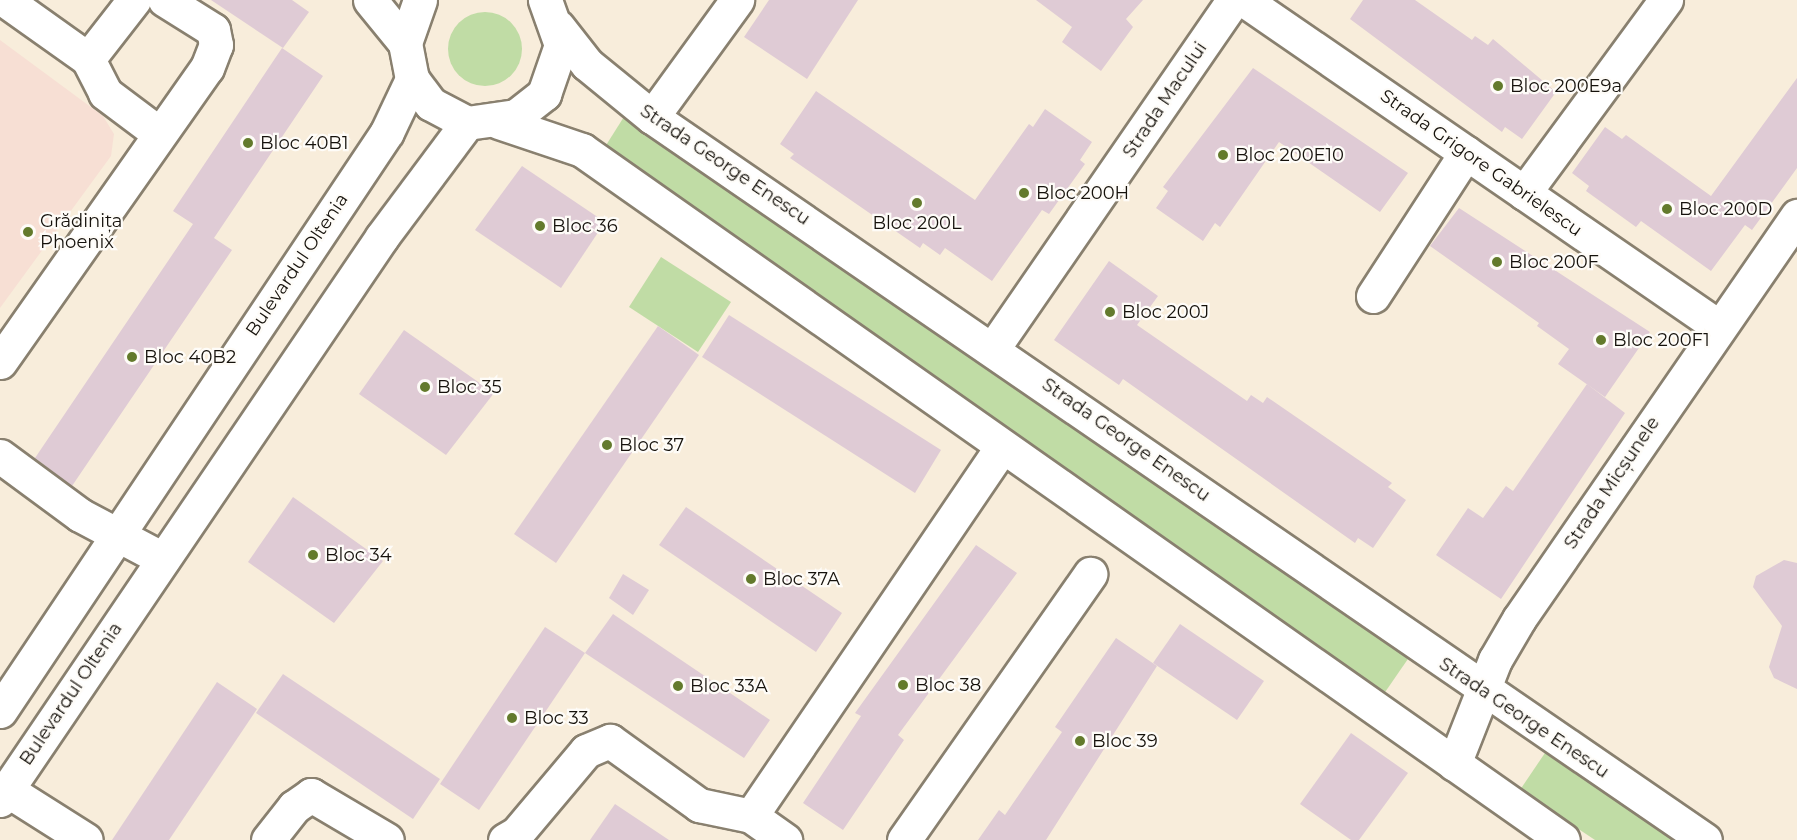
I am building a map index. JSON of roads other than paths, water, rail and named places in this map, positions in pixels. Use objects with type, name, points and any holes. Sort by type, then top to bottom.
[{"type":"street","points":[[5,0],[88,59],[105,93],[157,132]]},
{"type":"street","points":[[88,59],[134,0]]},
{"type":"street","points":[[0,362],[157,132],[207,68],[216,45],[213,30],[165,0]]},
{"type":"street","points":[[370,0],[405,43],[412,79],[431,104],[467,123],[499,122],[582,150],[1563,840]]},
{"type":"street","points":[[405,43],[420,0]]},
{"type":"street","points":[[652,117],[737,0]]},
{"type":"street","name":"Strada Macului","points":[[994,347],[1233,0]]},
{"type":"street","name":"Strada Grigore Gabrielescu","points":[[1244,0],[1719,327]]},
{"type":"street","points":[[1524,193],[1666,0]]},
{"type":"street","points":[[499,122],[531,106],[548,86],[558,62],[550,8]]},
{"type":"street","name":"Strada George Enescu","points":[[550,8],[587,64],[652,117],[994,347],[1483,690],[1705,840]]},
{"type":"street","name":"Bulevardul Oltenia","points":[[0,711],[114,536],[387,132],[412,79]]},
{"type":"street","name":"Bulevardul Oltenia","points":[[3,795],[382,237],[467,123]]},
{"type":"street","points":[[1373,296],[1466,153]]},
{"type":"street","name":"Strada Micșunele","points":[[1454,764],[1483,690],[1519,619],[1797,216]]},
{"type":"street","points":[[752,816],[1002,447]]},
{"type":"street","points":[[0,456],[114,536],[163,559]]},
{"type":"street","points":[[904,840],[1090,574]]},
{"type":"street","points":[[505,840],[518,833],[586,751],[610,741],[699,805],[752,816],[784,840]]},
{"type":"street","points":[[3,795],[86,840]]},
{"type":"street","points":[[268,840],[294,807],[311,795],[387,840]]},
{"type":"place","name":"Bloc 200E9a","points":[[1498,86]]},
{"type":"place","name":"Bloc 40B1","points":[[248,143]]},
{"type":"place","name":"Bloc 200E10","points":[[1223,155]]},
{"type":"place","name":"Bloc 200H","points":[[1024,193]]},
{"type":"place","name":"Bloc 200L","points":[[917,203]]},
{"type":"place","name":"Bloc 200D","points":[[1667,209]]},
{"type":"place","name":"Bloc 36","points":[[540,226]]},
{"type":"place","name":"Grădinița Phoenix","points":[[28,232]]},
{"type":"place","name":"Bloc 200F","points":[[1497,262]]},
{"type":"place","name":"Bloc 200J","points":[[1110,312]]},
{"type":"place","name":"Bloc 200F1","points":[[1601,340]]},
{"type":"place","name":"Bloc 40B2","points":[[132,357]]},
{"type":"place","name":"Bloc 35","points":[[425,387]]},
{"type":"place","name":"Bloc 37","points":[[607,445]]},
{"type":"place","name":"Bloc 34","points":[[313,555]]},
{"type":"place","name":"Bloc 37A","points":[[751,579]]},
{"type":"place","name":"Bloc 38","points":[[903,685]]},
{"type":"place","name":"Bloc 33A","points":[[678,686]]},
{"type":"place","name":"Bloc 33","points":[[512,718]]},
{"type":"place","name":"Bloc 39","points":[[1080,741]]}]
